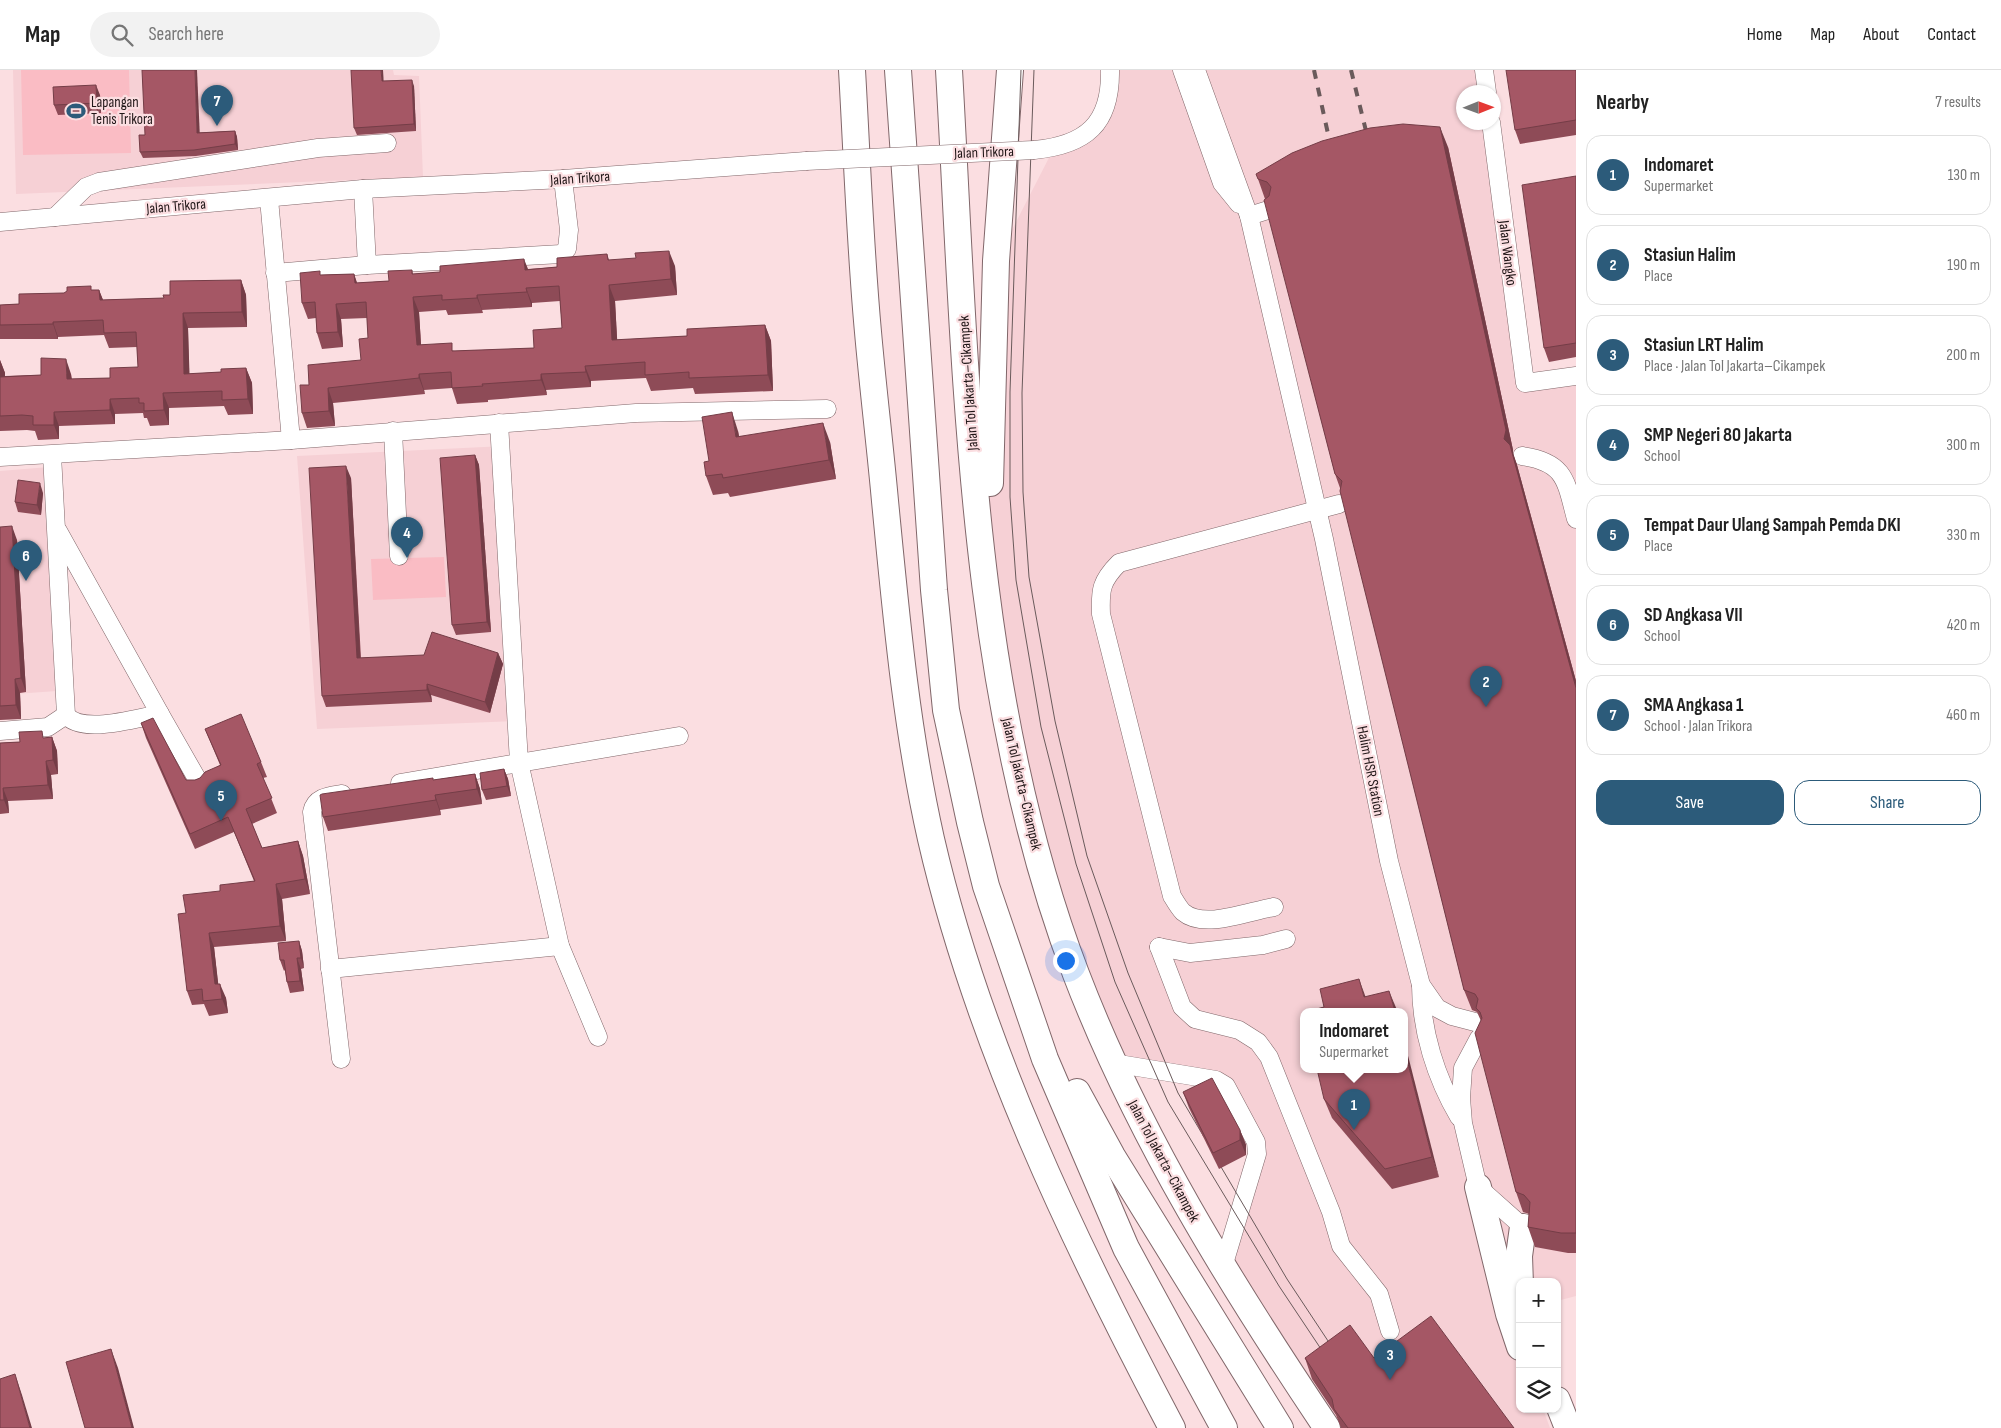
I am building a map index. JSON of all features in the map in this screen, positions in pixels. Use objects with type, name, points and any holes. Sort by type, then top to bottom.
[{"type":"highway","points":[[852,70],[868,331],[895,603],[908,711],[931,838],[960,945],[992,1037],[1044,1166],[1114,1319],[1172,1428]]},
{"type":"highway","points":[[898,70],[925,470],[946,710],[986,886],[1009,958],[1035,1026],[1044,1059],[1126,1248],[1224,1428]]},
{"type":"highway","name":"Jalan Tol Jakarta–Cikampek","points":[[949,70],[974,481],[990,619],[1014,757],[1037,850],[1075,972],[1113,1063],[1223,1268],[1328,1428]]},
{"type":"highway","points":[[990,619],[991,378],[996,261],[1010,70]]},
{"type":"highway","points":[[1035,1026],[1055,1053],[1112,1156],[1280,1428]]},
{"type":"highway","points":[[1478,1186],[1509,1314],[1516,1335]]},
{"type":"highway","points":[[1520,1278],[1519,1256],[1525,1227]]},
{"type":"highway","points":[[1561,1410],[1568,1428]]},
{"type":"highway","points":[[1544,1413],[1550,1428]]},
{"type":"street","name":"Jalan Trikora","points":[[0,222],[363,189],[563,179],[806,161],[1034,150],[1068,144],[1094,128],[1108,100],[1110,70]]},
{"type":"street","points":[[1182,70],[1222,183],[1249,216],[1268,210]]},
{"type":"street","name":"Halim HSR Station","points":[[1196,70],[1249,216],[1317,510],[1389,861],[1421,985],[1437,1008],[1477,1030],[1462,1074],[1463,1123]]},
{"type":"street","points":[[1484,70],[1486,85]]},
{"type":"street","name":"Jalan Wangko","points":[[1492,130],[1525,383],[1576,376]]},
{"type":"street","points":[[55,217],[86,187],[99,182],[318,148],[387,143]]},
{"type":"street","points":[[275,273],[564,252],[569,245],[570,238],[563,179]]},
{"type":"street","points":[[363,189],[367,265]]},
{"type":"street","points":[[269,199],[291,440]]},
{"type":"street","points":[[0,457],[291,440],[636,413],[827,409]]},
{"type":"street","points":[[500,423],[519,762],[560,946],[598,1037]]},
{"type":"street","points":[[392,431],[399,556]]},
{"type":"street","points":[[52,455],[66,716],[73,722],[86,726],[160,714]]},
{"type":"street","points":[[1522,456],[1547,461],[1562,474],[1576,519]]},
{"type":"street","points":[[1274,907],[1216,920],[1198,920],[1183,912],[1172,896],[1101,614],[1100,594],[1106,576],[1119,563],[1339,504]]},
{"type":"street","points":[[57,528],[200,784]]},
{"type":"street","points":[[0,731],[48,727],[66,716]]},
{"type":"street","points":[[384,786],[680,736]]},
{"type":"street","points":[[341,1058],[312,812],[316,802],[326,797],[355,792]]},
{"type":"street","points":[[1286,939],[1263,946],[1190,953],[1160,947],[1182,1008],[1195,1019],[1239,1030],[1258,1042],[1269,1057],[1331,1212],[1341,1246],[1379,1294],[1390,1331]]},
{"type":"street","points":[[330,969],[560,946]]},
{"type":"street","points":[[1421,985],[1422,1011],[1435,1064],[1450,1102],[1463,1123],[1478,1186],[1525,1227]]},
{"type":"street","points":[[1113,1063],[1216,1080],[1226,1086],[1256,1142],[1257,1154],[1223,1268]]},
{"type":"shaded area","points":[[13,70],[393,70],[394,75],[419,76],[423,177],[16,194]]},
{"type":"shaded area","name":"Lapangan Tenis Trikora","points":[[21,70],[129,70],[131,153],[23,155]]},
{"type":"shaded area","points":[[1110,70],[1484,70],[1486,85],[1456,85],[1456,130],[1492,130],[1525,383],[1576,376],[1576,1296],[1561,1300],[1561,1278],[1516,1278],[1516,1413],[1544,1413],[1550,1428],[1327,1428],[1223,1267],[1257,1154],[1226,1086],[1113,1063],[1075,972],[990,619],[990,483],[996,261],[1054,148],[1093,128]]},
{"type":"shaded area","points":[[505,446],[516,721],[317,729],[297,456]]},
{"type":"shaded area","points":[[49,467],[57,691],[0,695],[0,471]]},
{"type":"shaded area","points":[[444,557],[446,597],[373,600],[371,559]]},
{"type":"building","points":[[142,70],[195,70],[197,133],[235,131],[235,144],[194,150],[140,152],[139,135],[145,135]]},
{"type":"building","points":[[351,70],[381,70],[382,81],[412,80],[414,124],[354,128]]},
{"type":"building","points":[[1506,70],[1576,70],[1576,120],[1515,130]]},
{"type":"building","points":[[96,85],[97,103],[54,105],[53,87]]},
{"type":"building","points":[[1403,124],[1440,127],[1506,430],[1504,439],[1510,445],[1576,688],[1576,1233],[1561,1233],[1528,1227],[1530,1202],[1524,1195],[1516,1192],[1475,1033],[1482,1018],[1476,1008],[1478,999],[1475,994],[1464,990],[1340,491],[1342,481],[1335,474],[1264,200],[1269,196],[1271,187],[1267,182],[1258,179],[1256,174],[1292,153],[1322,141],[1370,128]]},
{"type":"building","points":[[1576,176],[1576,343],[1544,348],[1522,185]]},
{"type":"building","points":[[669,251],[671,279],[609,285],[612,340],[687,336],[687,329],[765,325],[768,375],[689,378],[689,372],[645,375],[645,362],[585,366],[586,372],[541,374],[541,380],[452,388],[451,372],[419,374],[419,378],[328,388],[329,411],[302,413],[300,385],[309,385],[308,365],[361,360],[359,339],[368,338],[366,302],[336,304],[338,332],[317,333],[315,302],[302,303],[300,273],[320,271],[320,275],[354,274],[355,283],[389,281],[388,271],[412,270],[412,274],[440,272],[440,266],[524,259],[525,270],[557,267],[557,258],[607,254],[608,260],[636,258],[635,253]],"holes":[[[559,286],[562,328],[533,330],[534,348],[452,351],[452,343],[417,345],[413,297],[442,295],[442,300],[477,298],[477,295],[527,292],[526,288]]]},
{"type":"building","points":[[241,280],[242,312],[183,313],[184,374],[221,372],[221,369],[246,368],[248,399],[222,400],[222,391],[163,393],[164,410],[144,411],[144,403],[139,403],[139,398],[110,399],[110,410],[54,412],[54,425],[33,425],[33,416],[0,416],[0,377],[41,375],[41,358],[66,359],[67,379],[110,378],[110,368],[138,367],[136,332],[104,333],[103,320],[53,322],[53,324],[0,325],[0,305],[19,304],[19,294],[64,293],[67,291],[67,287],[91,286],[91,290],[99,290],[100,300],[164,298],[163,295],[170,295],[170,281]]},
{"type":"building","points":[[732,412],[736,437],[823,423],[829,460],[723,478],[722,474],[706,476],[704,462],[709,461],[702,417]]},
{"type":"building","points":[[475,455],[487,622],[452,625],[440,458]]},
{"type":"building","points":[[346,466],[357,658],[424,655],[432,632],[498,653],[485,702],[427,684],[427,690],[322,696],[309,468]]},
{"type":"building","points":[[18,480],[40,483],[37,505],[15,502]]},
{"type":"building","points":[[12,526],[21,678],[15,679],[16,705],[0,706],[0,527]]},
{"type":"building","points":[[241,714],[261,762],[257,764],[272,798],[246,809],[262,848],[298,841],[305,879],[276,884],[280,926],[209,933],[215,984],[220,984],[222,999],[203,1001],[202,989],[187,991],[178,914],[186,913],[183,895],[220,891],[220,885],[255,881],[228,817],[190,834],[141,723],[153,718],[186,780],[195,780],[200,778],[205,772],[221,765],[205,729]]},
{"type":"building","points":[[42,731],[43,738],[52,737],[53,760],[46,761],[48,785],[3,788],[4,800],[0,800],[0,743],[20,742],[19,732]]},
{"type":"building","points":[[504,769],[507,786],[482,790],[480,773]]},
{"type":"building","points":[[475,774],[477,789],[435,795],[436,800],[323,817],[320,795],[322,794]]},
{"type":"building","points":[[299,941],[301,958],[297,958],[300,981],[287,982],[284,960],[280,960],[278,943]]},
{"type":"building","points":[[1359,979],[1364,997],[1389,991],[1394,1008],[1320,1008],[1324,1007],[1320,989]]},
{"type":"building","points":[[1408,1064],[1432,1157],[1385,1169],[1324,1099],[1318,1073],[1408,1073]]},
{"type":"building","points":[[1212,1078],[1240,1130],[1240,1140],[1213,1153],[1183,1092]]},
{"type":"building","points":[[1431,1316],[1514,1428],[1348,1428],[1334,1409],[1332,1399],[1305,1358],[1350,1325],[1374,1358]]},
{"type":"building","points":[[111,1349],[132,1428],[85,1428],[66,1362]]},
{"type":"building","points":[[15,1374],[30,1428],[0,1428],[0,1379]]},
{"type":"tram line","points":[[1021,70],[1010,392],[1010,497],[1016,580],[1041,727],[1076,864],[1115,982],[1168,1102],[1279,1286],[1327,1358]]},
{"type":"tram line","points":[[1034,70],[1022,393],[1023,492],[1029,577],[1055,721],[1087,856],[1128,973],[1178,1093],[1204,1137]]},
{"type":"tram line","points":[[1214,1155],[1287,1279],[1336,1353]]},
{"type":"railway","points":[[1314,70],[1332,152]]},
{"type":"railway","points":[[1351,70],[1369,143]]},
{"type":"place","name":"Lapangan Tenis Trikora","points":[[76,111]]},
{"type":"place","name":"SMA Angkasa 1","points":[[217,126]]},
{"type":"place","name":"SMP Negeri 80 Jakarta","points":[[407,558]]},
{"type":"place","name":"SD Angkasa VII","points":[[26,581]]},
{"type":"place","name":"Stasiun Halim","points":[[1486,707]]},
{"type":"place","name":"Tempat Daur Ulang Sampah Pemda DKI","points":[[221,821]]},
{"type":"place","name":"Indomaret","points":[[1354,1130]]},
{"type":"place","name":"Stasiun LRT Halim","points":[[1390,1380]]}]
